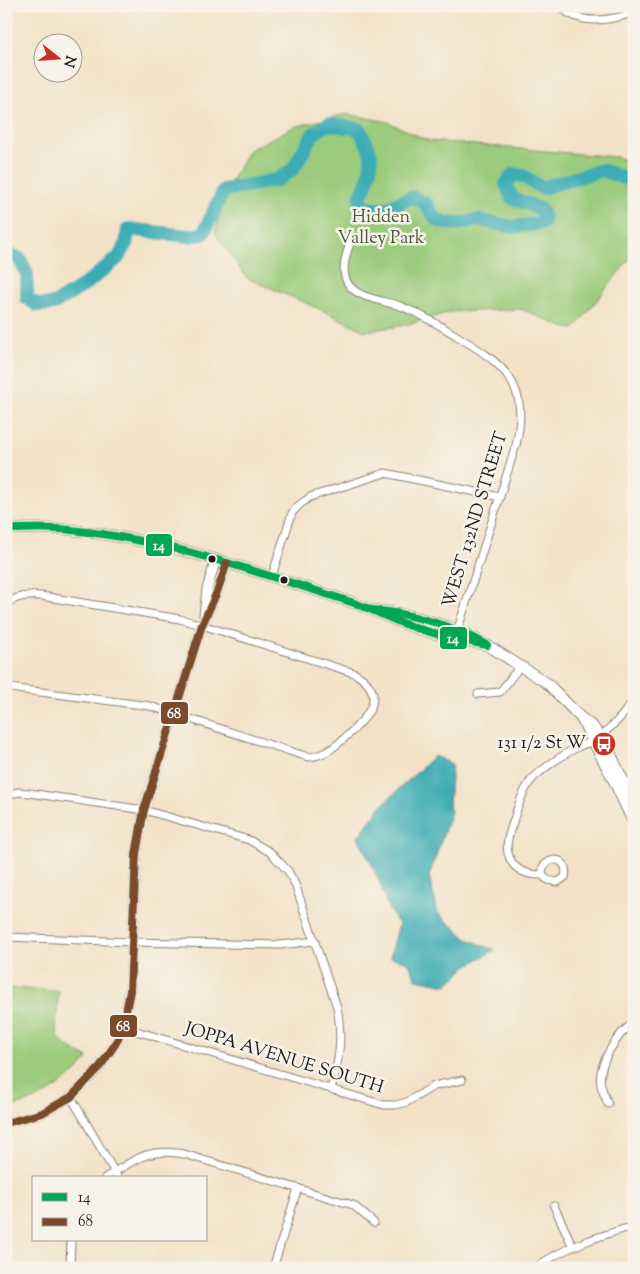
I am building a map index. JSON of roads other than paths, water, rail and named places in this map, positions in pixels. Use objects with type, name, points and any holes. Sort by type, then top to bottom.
[{"type":"main road","points":[[6,529],[69,529],[164,546],[272,576],[373,610],[402,623],[457,634],[487,645],[547,683],[580,717],[608,748],[634,804]]},
{"type":"main road","points":[[597,738],[634,824]]},
{"type":"street","points":[[560,6],[570,15],[600,21],[612,20],[634,13]]},
{"type":"street","name":"WEST 132ND STREET","points":[[351,240],[344,269],[346,280],[351,288],[369,297],[408,309],[436,323],[485,353],[496,361],[509,377],[520,405],[520,426],[457,634]]},
{"type":"street","points":[[272,576],[292,513],[310,497],[384,472],[500,497]]},
{"type":"street","points":[[202,625],[207,589],[216,559]]},
{"type":"street","points":[[6,1123],[42,1113],[70,1097],[99,1068],[116,1043],[123,1027],[130,990],[136,854],[144,810],[202,625],[217,592],[227,563]]},
{"type":"street","points":[[6,604],[20,597],[30,595],[167,616],[202,625],[361,676],[373,696],[372,704],[365,720],[324,754],[308,757],[150,706],[6,686]]},
{"type":"street","points":[[478,694],[500,692],[520,665]]},
{"type":"street","points":[[542,875],[532,875],[516,868],[510,860],[507,850],[521,798],[530,782],[542,770],[577,747],[597,738],[624,714],[634,698]]},
{"type":"street","points":[[6,795],[19,792],[29,793],[144,810],[249,840],[270,852],[280,861],[295,884],[337,1008],[340,1022],[340,1051],[331,1089]]},
{"type":"street","points":[[6,937],[280,945],[315,941]]},
{"type":"street","points":[[608,1104],[601,1084],[601,1071],[613,1043],[621,1032],[634,1023]]},
{"type":"street","name":"JOPPA AVENUE SOUTH","points":[[123,1027],[384,1105],[396,1105],[407,1102],[434,1086],[462,1080]]},
{"type":"street","points":[[70,1097],[116,1175],[149,1154],[170,1151],[353,1205],[374,1223]]},
{"type":"street","points":[[273,1268],[298,1188]]},
{"type":"street","points":[[554,1206],[573,1247]]},
{"type":"street","points":[[535,1268],[551,1257],[573,1247],[634,1226]]},
{"type":"street","points":[[70,1242],[70,1268]]},
{"type":"water","points":[[434,756],[452,764],[449,805],[451,812],[429,876],[438,913],[467,939],[495,950],[467,966],[447,985],[416,979],[408,962],[390,957],[399,924],[389,909],[378,877],[358,837],[380,807]]},
{"type":"waterway","points":[[6,253],[20,259],[27,274],[27,298],[37,305],[54,304],[83,286],[118,258],[126,245],[128,229],[188,236],[203,234],[224,190],[277,180],[293,169],[313,134],[328,124],[359,129],[367,143],[371,155],[371,168],[360,197],[362,206],[382,209],[412,197],[425,203],[436,219],[444,223],[458,224],[478,220],[514,227],[542,223],[544,216],[541,209],[512,198],[506,184],[513,174],[523,176],[542,188],[602,170],[634,182]]},
{"type":"place","name":"131 1/2 St W","points":[[604,744]]},
{"type":"park label","name":"Hidden Valley Park","points":[[381,228]]}]
